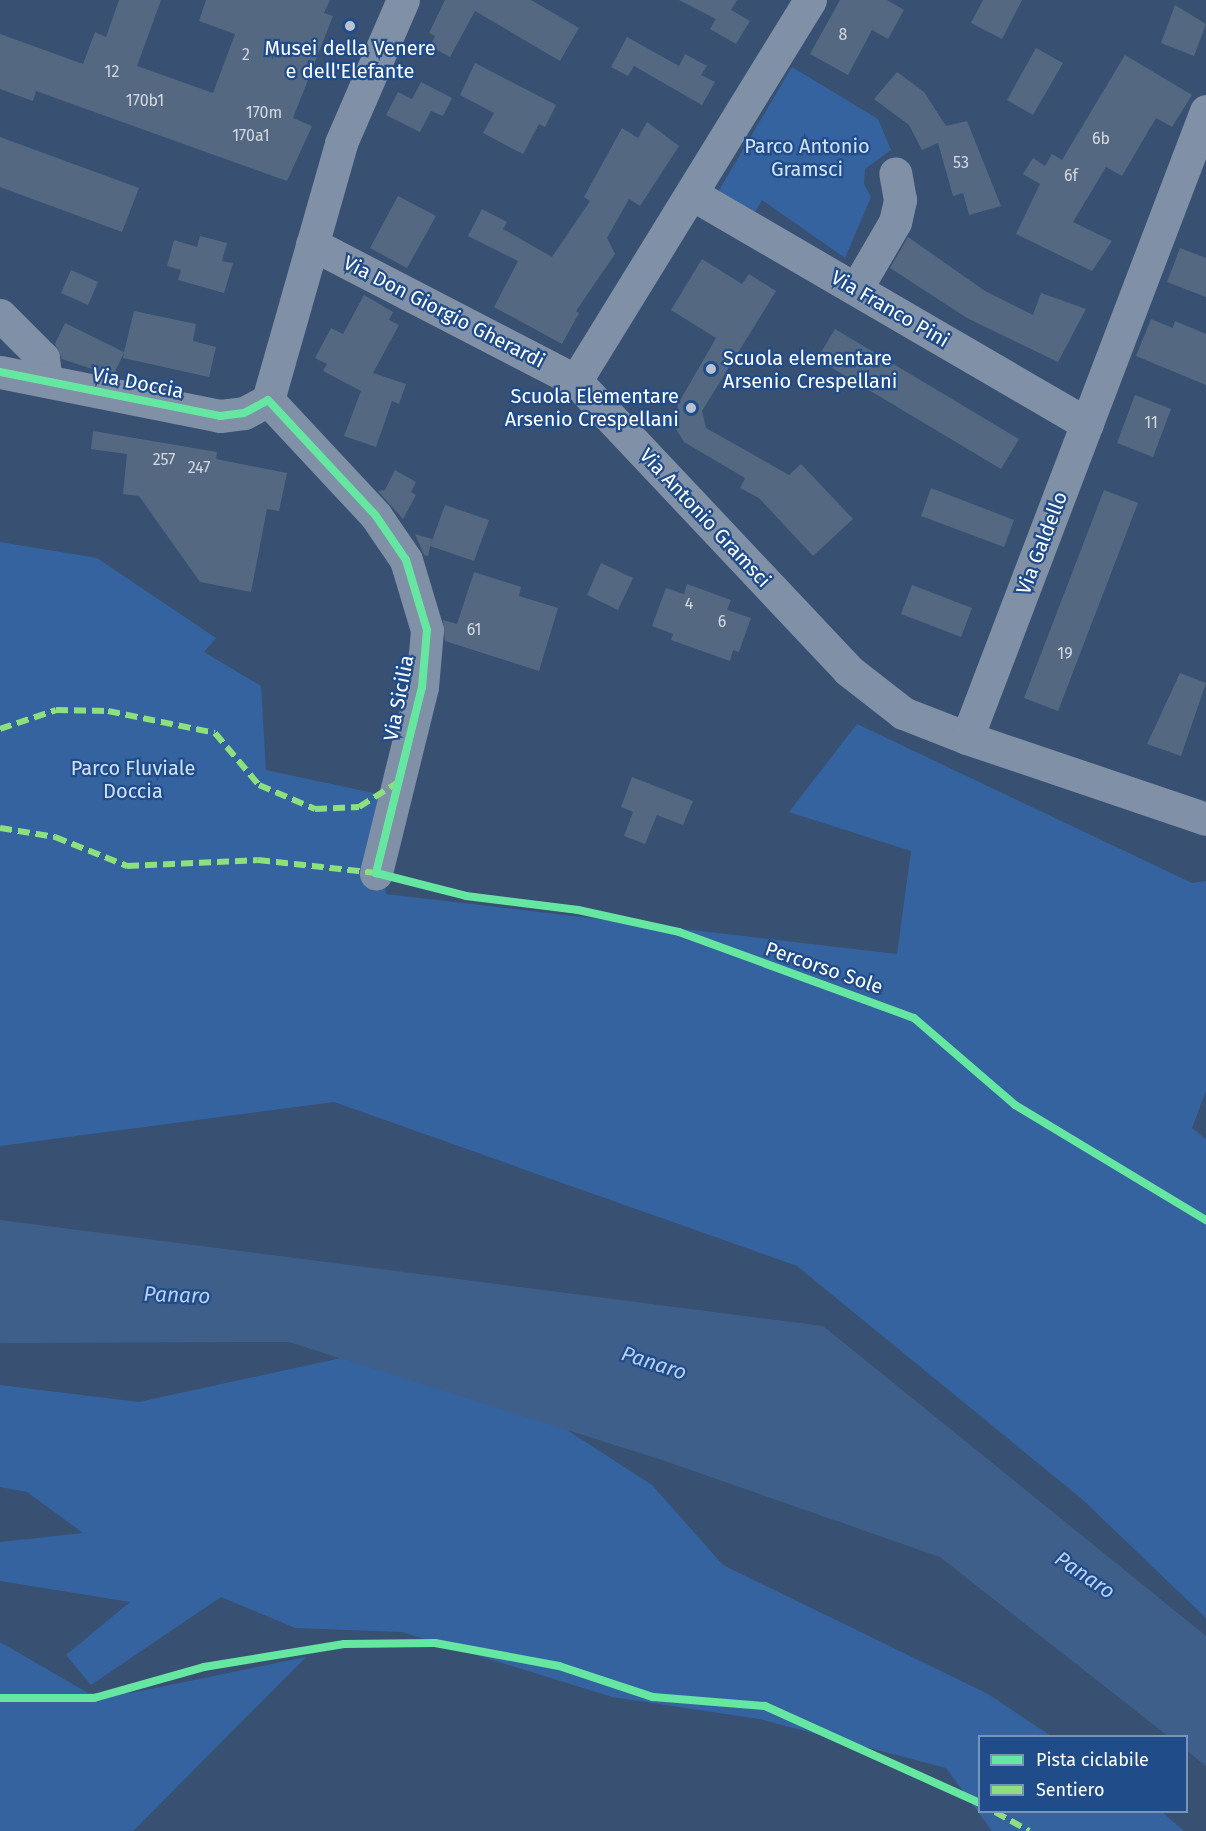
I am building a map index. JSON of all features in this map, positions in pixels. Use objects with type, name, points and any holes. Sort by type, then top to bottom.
[{"type":"street","points":[[268,400],[341,143],[403,0]]},
{"type":"street","points":[[576,381],[810,0]]},
{"type":"street","name":"Via Galdello","points":[[967,738],[1206,111]]},
{"type":"street","points":[[856,289],[895,222],[900,200],[895,173]]},
{"type":"street","name":"Via Franco Pini","points":[[692,194],[1087,424]]},
{"type":"street","name":"Via Don Giorgio Gherardi","points":[[312,244],[576,381]]},
{"type":"street","points":[[0,315],[43,358],[46,381]]},
{"type":"street","name":"Via Doccia","points":[[0,372],[220,416],[244,413],[268,400]]},
{"type":"street","name":"Via Antonio Gramsci","points":[[576,381],[848,670],[903,713],[967,738]]},
{"type":"street","name":"Via Sicilia","points":[[268,400],[376,516],[406,560],[427,630],[422,687],[376,873]]},
{"type":"street","points":[[967,738],[1206,819]]},
{"type":"green space","name":"Parco Antonio Gramsci","points":[[792,67],[878,119],[891,150],[865,169],[864,184],[871,197],[845,258],[762,200],[755,212],[718,192]]},
{"type":"green space","name":"Parco Fluviale Doccia","points":[[0,542],[97,558],[216,638],[204,652],[261,686],[266,770],[378,794],[386,894],[897,954],[911,851],[789,812],[857,724],[1192,883],[1206,881],[1206,1091],[1192,1128],[1206,1139],[1206,1618],[1083,1500],[797,1266],[334,1102],[0,1146]]},
{"type":"green space","points":[[341,1358],[530,1406],[652,1485],[723,1565],[988,1694],[1050,1735],[978,1735],[978,1812],[946,1768],[759,1719],[612,1697],[402,1632],[295,1628],[221,1597],[91,1685],[66,1655],[130,1602],[0,1581],[0,1542],[83,1533],[27,1492],[0,1487],[0,1385],[139,1402]]},
{"type":"green space","points":[[0,1642],[88,1693],[131,1693],[306,1657],[133,1831],[0,1831]]},
{"type":"green space","points":[[979,1813],[1163,1813],[1184,1831],[992,1831]]},
{"type":"water","name":"Panaro","points":[[0,1220],[823,1326],[1206,1636],[1206,1766],[1188,1752],[1188,1735],[1167,1735],[940,1557],[662,1460],[289,1342],[0,1343]]},
{"type":"building","points":[[119,0],[161,0],[137,66],[213,93],[235,34],[199,21],[206,0],[330,0],[324,13],[333,16],[293,118],[312,126],[287,181],[36,91],[33,101],[0,89],[0,34],[83,64],[95,32],[106,37]]},
{"type":"building","points":[[445,0],[531,0],[579,28],[560,61],[475,11],[450,57],[430,46],[435,36],[429,33]]},
{"type":"building","points":[[679,0],[737,0],[731,10],[750,21],[736,44],[710,29],[716,19]]},
{"type":"building","points":[[840,0],[887,0],[904,10],[888,39],[872,30],[848,75],[810,54]]},
{"type":"building","points":[[983,0],[1022,0],[1002,39],[971,23]]},
{"type":"building","points":[[1175,5],[1206,24],[1194,56],[1161,43]]},
{"type":"building","points":[[627,37],[679,66],[685,54],[707,66],[701,75],[715,82],[702,105],[634,66],[628,76],[611,67]]},
{"type":"building","points":[[1036,48],[1063,63],[1033,115],[1007,100]]},
{"type":"building","points":[[1125,55],[1192,95],[1172,127],[1156,118],[1122,176],[1106,167],[1073,222],[1112,241],[1092,271],[1016,234],[1040,184],[1023,174],[1033,158],[1045,166],[1052,154],[1062,160]]},
{"type":"building","points":[[475,63],[556,105],[545,127],[539,124],[523,154],[483,133],[494,113],[460,95]]},
{"type":"building","points":[[897,72],[924,92],[946,126],[967,121],[1001,206],[969,215],[963,193],[953,196],[938,143],[922,150],[909,125],[874,99]]},
{"type":"building","points":[[421,82],[452,98],[443,116],[431,111],[420,132],[386,115],[398,92],[412,99]]},
{"type":"building","points":[[647,122],[679,146],[640,206],[629,199],[607,238],[615,254],[576,311],[579,313],[562,344],[494,307],[518,261],[468,236],[482,209],[507,222],[503,229],[552,257],[590,201],[584,197],[622,128],[638,138]]},
{"type":"building","points":[[0,137],[139,188],[122,232],[0,187]]},
{"type":"building","points":[[398,196],[436,216],[407,268],[370,248]]},
{"type":"building","points":[[200,236],[227,243],[222,261],[233,263],[224,293],[178,280],[181,270],[167,266],[174,240],[197,247]]},
{"type":"building","points":[[908,237],[985,291],[1033,315],[1041,293],[1086,309],[1058,362],[967,318],[890,268]]},
{"type":"building","points":[[1180,248],[1206,258],[1206,297],[1167,282]]},
{"type":"building","name":"Scuola Elementare Arsenio Crespellani","points":[[702,259],[742,284],[749,274],[776,291],[702,411],[706,428],[789,475],[801,464],[853,519],[813,556],[759,498],[740,488],[745,478],[684,442],[676,429],[678,404],[716,338],[671,310]]},
{"type":"building","points":[[71,270],[98,282],[88,305],[61,293]]},
{"type":"building","points":[[364,295],[393,312],[389,320],[399,325],[373,373],[406,384],[399,404],[392,401],[376,447],[344,436],[361,391],[323,371],[327,364],[315,358],[331,328],[343,334]]},
{"type":"building","points":[[134,311],[196,324],[193,341],[216,347],[209,377],[123,358],[124,353],[113,376],[62,359],[55,344],[65,323],[124,352]]},
{"type":"building","points":[[1151,319],[1173,328],[1175,321],[1206,334],[1206,385],[1136,356]]},
{"type":"building","points":[[835,329],[1019,439],[1001,469],[817,359]]},
{"type":"building","points":[[1135,395],[1171,409],[1153,457],[1117,443]]},
{"type":"building","points":[[93,431],[217,452],[216,459],[287,473],[279,511],[267,509],[251,592],[200,582],[139,496],[123,494],[127,454],[91,449]]},
{"type":"building","points":[[395,470],[416,482],[411,492],[416,495],[403,519],[378,491],[385,490]]},
{"type":"building","points":[[931,488],[1014,520],[1004,547],[921,516]]},
{"type":"building","points":[[1104,490],[1138,503],[1058,711],[1024,698]]},
{"type":"building","points":[[445,505],[489,520],[474,561],[430,546]]},
{"type":"building","points":[[415,534],[432,539],[428,556],[424,555]]},
{"type":"building","points":[[601,563],[633,578],[618,610],[587,595]]},
{"type":"building","points":[[474,572],[521,587],[519,596],[558,608],[539,671],[445,641],[443,620],[457,624]]},
{"type":"building","points":[[687,584],[731,600],[727,610],[751,618],[739,652],[733,650],[730,661],[671,640],[673,634],[652,626],[666,588],[684,594]]},
{"type":"building","points":[[912,585],[972,608],[961,637],[901,614]]},
{"type":"building","points":[[1180,673],[1206,683],[1181,756],[1147,744]]},
{"type":"building","points":[[632,777],[693,801],[683,825],[657,815],[645,844],[624,836],[633,812],[621,807]]},
{"type":"marked path","points":[[0,729],[56,710],[108,711],[215,733],[259,785],[315,809],[359,807],[400,781]]},
{"type":"marked path","points":[[0,828],[55,837],[127,866],[258,860],[376,873]]},
{"type":"marked path","points":[[997,1813],[1029,1831]]},
{"type":"cycle path","name":"Percorso Sole","points":[[0,372],[220,416],[244,413],[268,400],[376,516],[406,560],[427,630],[422,687],[376,873],[466,896],[578,910],[679,932],[914,1018],[1015,1105],[1206,1220]]},
{"type":"cycle path","points":[[0,1698],[94,1698],[204,1667],[344,1644],[435,1643],[559,1666],[653,1697],[765,1706],[978,1802]]},
{"type":"place","name":"Musei della Venere e dell'Elefante","points":[[350,26]]},
{"type":"place","name":"Scuola elementare Arsenio Crespellani","points":[[711,369]]},
{"type":"place","name":"Scuola Elementare Arsenio Crespellani","points":[[691,408]]}]
